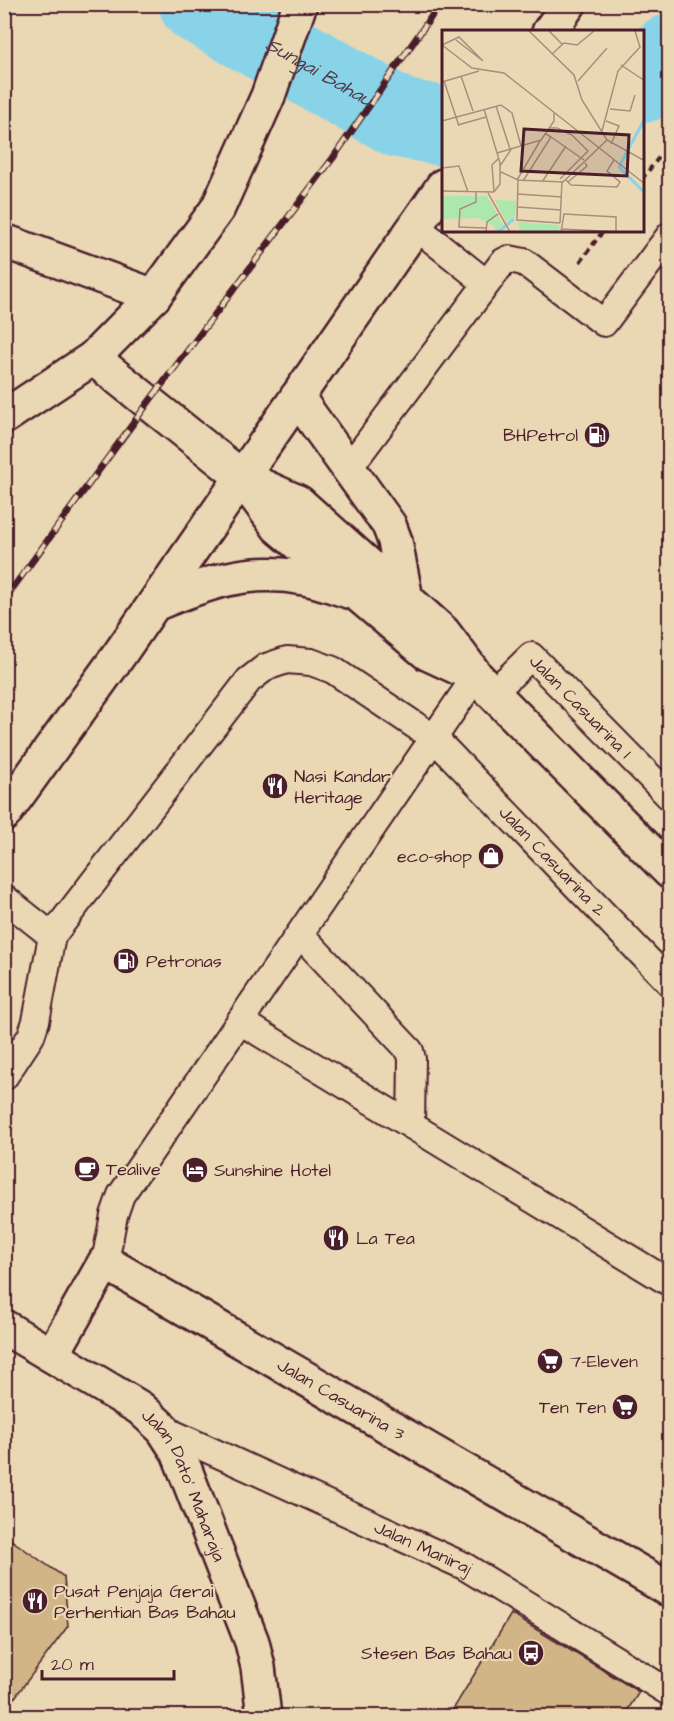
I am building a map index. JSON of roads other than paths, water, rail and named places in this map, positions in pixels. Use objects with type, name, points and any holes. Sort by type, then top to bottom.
[{"type":"street","points":[[550,30],[569,4]]},
{"type":"street","points":[[4,417],[93,358],[154,296],[218,208],[268,96],[298,10]]},
{"type":"street","points":[[4,814],[155,603],[429,206]]},
{"type":"street","points":[[4,241],[154,296]]},
{"type":"street","points":[[93,358],[242,477],[298,502],[443,632],[485,685],[669,872]]},
{"type":"street","points":[[297,398],[389,525],[395,541],[406,599]]},
{"type":"street","points":[[242,477],[278,527],[428,653],[485,685]]},
{"type":"street","points":[[155,603],[230,577],[270,573],[305,578],[358,594]]},
{"type":"street","points":[[52,1355],[105,1262]]},
{"type":"street","name":"Jalan Casuarina 3","points":[[105,1262],[669,1590]]},
{"type":"street","name":"Jalan Dato' Maharaja","points":[[4,1327],[140,1408],[164,1429],[178,1452],[252,1642],[258,1667],[264,1716]]},
{"type":"lane","points":[[429,206],[442,224]]},
{"type":"lane","points":[[448,232],[486,283]]},
{"type":"lane","points":[[348,469],[502,262],[516,259],[524,262],[604,323],[669,235]]},
{"type":"lane","name":"Jalan Casuarina 1","points":[[485,685],[531,656],[669,797]]},
{"type":"lane","name":"Jalan Casuarina 2","points":[[52,936],[249,680],[266,667],[287,660],[311,662],[333,670],[434,738],[669,983]]},
{"type":"lane","points":[[105,1262],[114,1215],[121,1195],[434,738],[485,685]]},
{"type":"lane","points":[[4,898],[52,936],[36,1021],[31,1036],[4,1077]]},
{"type":"lane","points":[[300,934],[410,1051],[412,1059],[411,1125]]},
{"type":"lane","points":[[240,1021],[669,1283]]},
{"type":"lane","name":"Jalan Maniraj","points":[[164,1429],[464,1566],[669,1693]]},
{"type":"waterway","name":"Sungai Bahau","points":[[199,4],[400,118],[442,126]]},
{"type":"waterway","name":"Sungai Bahau","points":[[644,81],[670,54]]},
{"type":"railway","points":[[4,600],[148,403],[333,158],[440,4]]},
{"type":"place","name":"BHPetrol","points":[[597,435]]},
{"type":"place","name":"Nasi Kandar Heritage","points":[[275,786]]},
{"type":"place","name":"eco-shop","points":[[491,856]]},
{"type":"place","name":"Petronas","points":[[126,961]]},
{"type":"place","name":"Tealive","points":[[87,1169]]},
{"type":"place","name":"Sunshine Hotel","points":[[195,1170]]},
{"type":"place","name":"La Tea","points":[[336,1238]]},
{"type":"place","name":"7-Eleven","points":[[550,1361]]},
{"type":"place","name":"Ten Ten","points":[[625,1407]]},
{"type":"place","name":"Pusat Penjaja Gerai Perhentian Bas Bahau","points":[[35,1601]]},
{"type":"place","name":"Stesen Bas Bahau","points":[[531,1653]]}]
